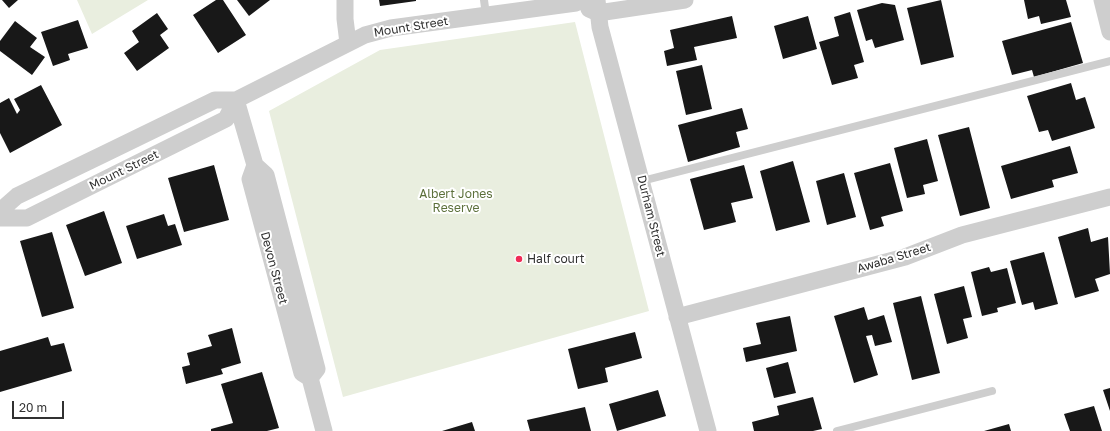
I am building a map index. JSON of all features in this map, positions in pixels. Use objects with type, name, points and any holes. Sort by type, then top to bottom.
[{"type":"street","points":[[345,0],[345,19],[348,43]]},
{"type":"street","points":[[598,6],[685,0]]},
{"type":"street","points":[[1102,0],[1110,32]]},
{"type":"street","name":"Mount Street","points":[[0,211],[17,196],[215,100],[236,100],[365,35],[485,8],[578,2],[598,6]]},
{"type":"street","name":"Durham Street","points":[[598,6],[600,27],[708,431]]},
{"type":"street","name":"Mount Street","points":[[0,218],[26,218],[219,123],[226,119],[236,100]]},
{"type":"street","name":"Devon Street","points":[[236,100],[255,165],[250,179],[310,373],[324,431]]},
{"type":"street","name":"Awaba Street","points":[[678,317],[904,257],[962,234],[1110,196]]},
{"type":"lane","points":[[642,181],[1110,61]]},
{"type":"lane","points":[[837,431],[992,391]]},
{"type":"green space","points":[[77,0],[148,0],[92,34]]},
{"type":"green space","name":"Albert Jones Reserve","points":[[575,22],[649,311],[343,397],[269,111],[380,50]]},
{"type":"building","points":[[2,0],[18,0],[9,8]]},
{"type":"building","points":[[216,0],[223,0],[246,35],[218,53],[193,15]]},
{"type":"building","points":[[237,0],[270,0],[249,16]]},
{"type":"building","points":[[379,0],[416,0],[416,1],[380,6]]},
{"type":"building","points":[[941,0],[954,57],[921,65],[907,8]]},
{"type":"building","points":[[1024,0],[1066,0],[1071,17],[1041,24],[1039,16],[1028,19]]},
{"type":"building","points":[[882,3],[895,5],[904,40],[875,48],[872,39],[866,41],[857,10]]},
{"type":"building","points":[[850,12],[864,62],[854,65],[858,78],[832,85],[819,42],[839,36],[834,17]]},
{"type":"building","points":[[157,13],[168,29],[160,35],[169,48],[137,71],[124,53],[139,42],[132,31]]},
{"type":"building","points":[[732,16],[737,38],[694,47],[697,60],[667,66],[664,51],[674,48],[670,30]]},
{"type":"building","points":[[808,16],[817,49],[783,59],[774,26]]},
{"type":"building","points":[[78,20],[88,48],[68,54],[70,60],[53,66],[41,32]]},
{"type":"building","points":[[15,21],[37,38],[30,47],[45,57],[32,75],[0,51],[0,41]]},
{"type":"building","points":[[1071,22],[1083,63],[1034,77],[1032,70],[1012,75],[1002,41]]},
{"type":"building","points":[[702,65],[712,109],[686,115],[676,71]]},
{"type":"building","points":[[1071,83],[1076,100],[1085,97],[1095,128],[1052,141],[1048,130],[1039,132],[1027,96]]},
{"type":"building","points":[[41,85],[62,125],[10,153],[0,133],[0,103],[9,98],[17,114],[20,110],[14,99]]},
{"type":"building","points":[[742,108],[748,129],[736,132],[740,147],[688,162],[678,125]]},
{"type":"building","points":[[969,127],[990,208],[960,216],[938,135]]},
{"type":"building","points":[[927,139],[938,181],[923,185],[925,194],[907,198],[894,148]]},
{"type":"building","points":[[1070,146],[1078,173],[1052,180],[1054,187],[1011,199],[1001,166]]},
{"type":"building","points":[[793,161],[810,222],[776,231],[760,171]]},
{"type":"building","points":[[890,163],[903,211],[881,217],[884,226],[870,230],[854,173]]},
{"type":"building","points":[[214,165],[229,220],[184,232],[168,178]]},
{"type":"building","points":[[744,165],[753,198],[731,203],[736,222],[704,230],[690,179]]},
{"type":"building","points":[[844,173],[856,217],[827,225],[816,181]]},
{"type":"building","points":[[104,211],[122,263],[85,276],[66,225]]},
{"type":"building","points":[[164,214],[168,226],[175,224],[182,245],[137,259],[126,226]]},
{"type":"building","points":[[1088,228],[1091,242],[1108,237],[1110,274],[1095,279],[1099,291],[1075,298],[1058,237]]},
{"type":"building","points":[[52,232],[74,308],[42,317],[20,241]]},
{"type":"building","points":[[1044,252],[1058,304],[1035,310],[1033,302],[1022,305],[1010,261]]},
{"type":"building","points":[[989,267],[991,272],[1007,268],[1016,303],[997,308],[998,312],[982,316],[971,272]]},
{"type":"building","points":[[964,286],[972,317],[963,319],[968,338],[947,344],[934,294]]},
{"type":"building","points":[[921,296],[940,373],[912,380],[893,303]]},
{"type":"building","points":[[864,307],[868,320],[884,315],[892,342],[875,346],[872,335],[866,336],[878,375],[854,383],[834,316]]},
{"type":"building","points":[[790,316],[797,351],[746,362],[743,348],[761,344],[756,323]]},
{"type":"building","points":[[232,328],[241,363],[221,369],[223,374],[186,384],[182,367],[190,365],[187,353],[212,346],[208,335]]},
{"type":"building","points":[[635,332],[642,358],[605,368],[608,382],[578,389],[568,349]]},
{"type":"building","points":[[48,337],[51,346],[64,343],[72,371],[0,392],[0,351]]},
{"type":"building","points":[[788,362],[796,393],[774,398],[766,368]]},
{"type":"building","points":[[262,372],[279,428],[267,431],[211,431],[211,429],[233,423],[221,384]]},
{"type":"building","points":[[1110,388],[1110,411],[1103,390]]},
{"type":"building","points":[[658,390],[666,416],[617,431],[609,404]]},
{"type":"building","points":[[813,397],[822,429],[813,431],[754,431],[752,422],[779,415],[777,406]]},
{"type":"building","points":[[1094,406],[1102,431],[1070,431],[1064,414]]},
{"type":"building","points":[[585,407],[591,431],[530,431],[527,420]]},
{"type":"building","points":[[472,422],[475,431],[442,431]]},
{"type":"building","points":[[1009,424],[1011,431],[984,431]]},
{"type":"place","name":"Half court","points":[[519,259]]}]
